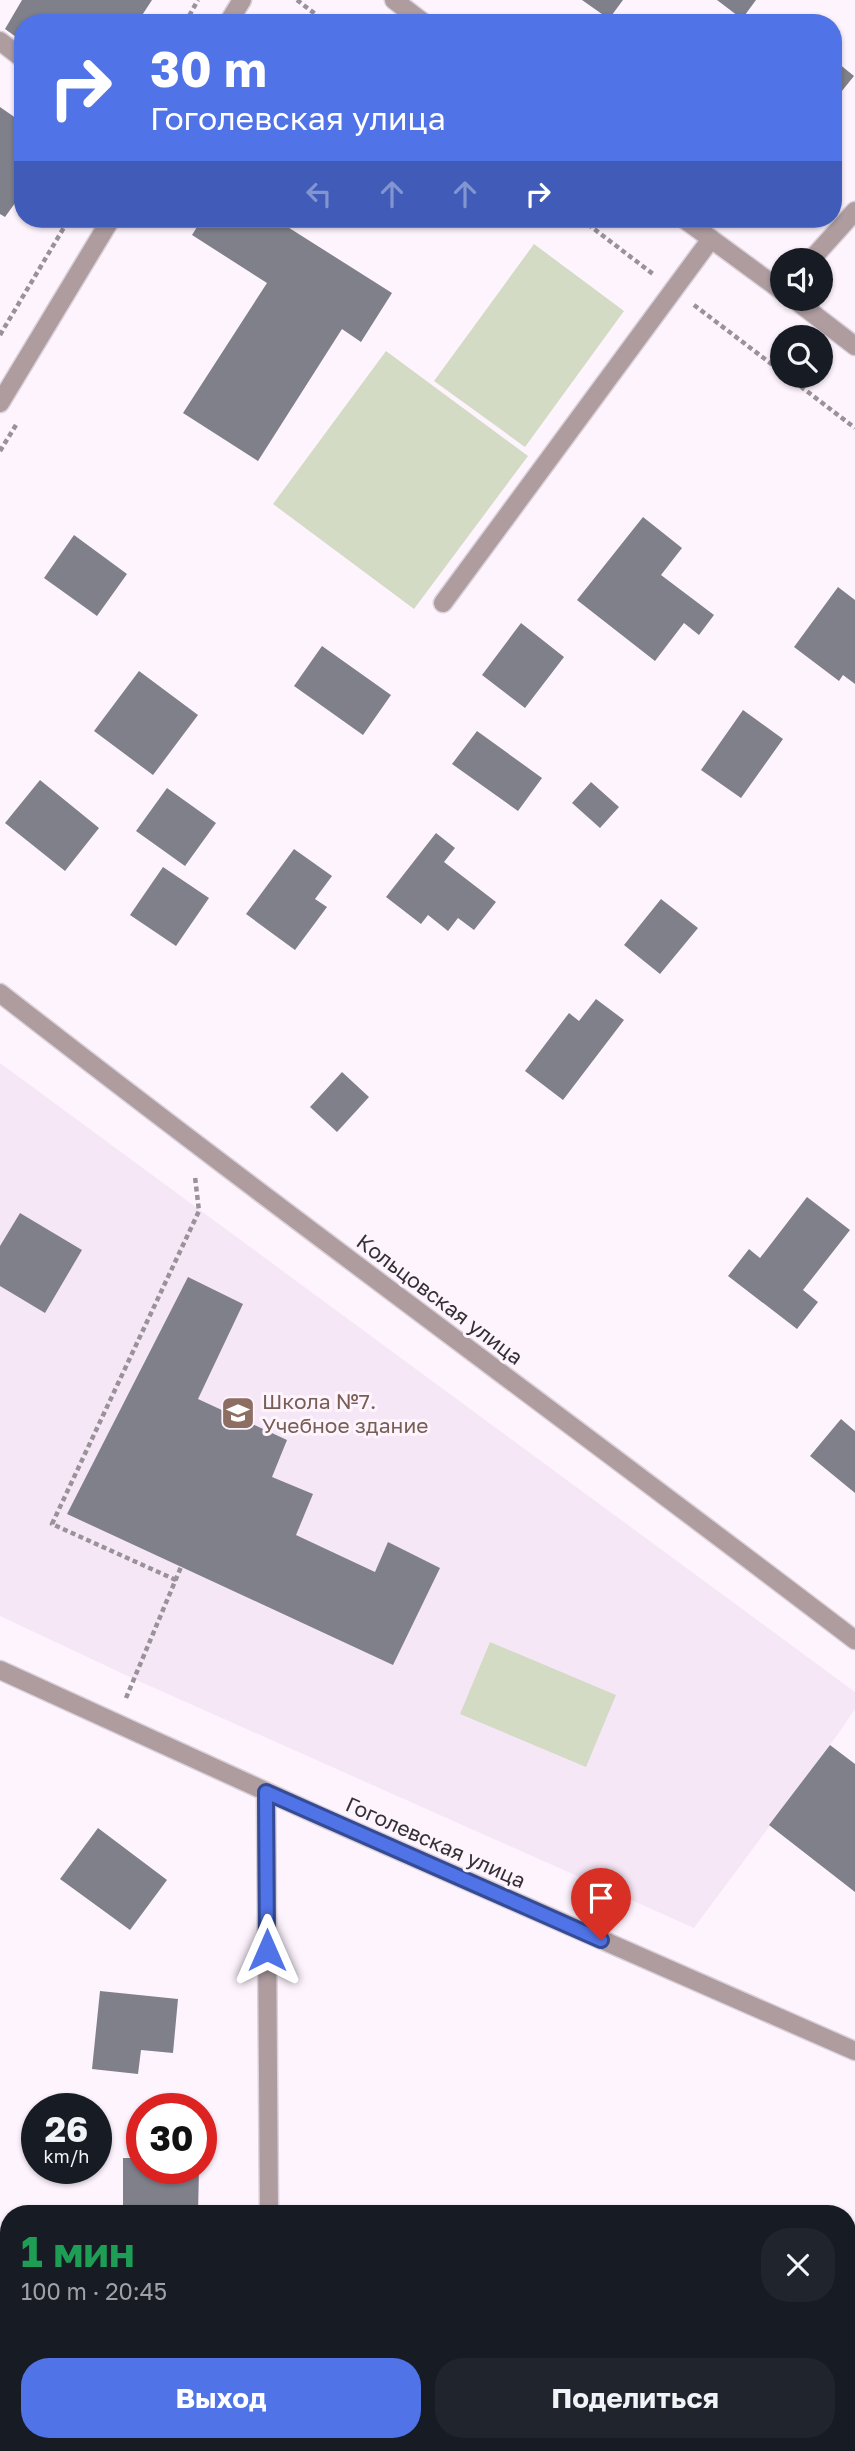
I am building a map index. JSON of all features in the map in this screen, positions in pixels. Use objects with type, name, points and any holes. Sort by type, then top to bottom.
[{"type":"street","points":[[394,0],[412,14]]},
{"type":"street","points":[[0,41],[14,52]]},
{"type":"street","points":[[842,225],[855,211]]},
{"type":"street","points":[[0,403],[106,228]]},
{"type":"street","points":[[696,228],[770,281]]},
{"type":"street","points":[[822,248],[840,228]]},
{"type":"street","points":[[443,603],[711,239]]},
{"type":"street","points":[[810,311],[855,346]]},
{"type":"street","name":"Кольцовская улица","points":[[0,993],[190,1141],[593,1440],[855,1640]]},
{"type":"street","name":"Гоголевская улица","points":[[0,1670],[266,1792],[855,2051]]},
{"type":"street","points":[[266,1792],[269,2205]]},
{"type":"path","points":[[297,0],[315,14]]},
{"type":"path","points":[[0,335],[64,228]]},
{"type":"path","points":[[803,388],[855,428]]},
{"type":"path","points":[[176,1580],[52,1524],[199,1211],[190,1141]]},
{"type":"path","points":[[125,1699],[181,1567]]},
{"type":"shaded area","name":"Школа №7. Учебное здание","points":[[0,1063],[855,1692],[855,1709],[838,1734],[694,1928],[134,1679],[0,1616]]},
{"type":"green space","points":[[534,244],[624,311],[525,447],[434,381]]},
{"type":"green space","points":[[386,351],[528,456],[414,609],[273,504]]},
{"type":"green space","points":[[490,1642],[616,1695],[586,1767],[460,1714]]},
{"type":"building","points":[[22,0],[152,0],[143,14],[14,14],[14,36],[5,29]]},
{"type":"building","points":[[582,0],[623,0],[613,14],[602,14]]},
{"type":"building","points":[[717,0],[756,0],[746,14],[735,14]]},
{"type":"building","points":[[842,66],[854,76],[842,91]]},
{"type":"building","points":[[0,107],[14,117],[14,204],[5,217],[0,214]]},
{"type":"building","points":[[196,228],[289,228],[392,293],[361,342],[342,329],[258,461],[183,413],[267,283],[192,235]]},
{"type":"building","points":[[643,517],[682,548],[661,575],[714,615],[699,635],[684,623],[655,661],[577,600]]},
{"type":"building","points":[[74,535],[127,574],[97,616],[44,578]]},
{"type":"building","points":[[838,587],[855,600],[855,684],[843,675],[839,681],[794,647]]},
{"type":"building","points":[[521,623],[564,657],[525,708],[482,675]]},
{"type":"building","points":[[322,646],[391,695],[363,735],[294,686]]},
{"type":"building","points":[[139,671],[198,715],[153,775],[94,731]]},
{"type":"building","points":[[743,710],[783,739],[741,798],[701,770]]},
{"type":"building","points":[[477,731],[542,778],[518,811],[452,764]]},
{"type":"building","points":[[40,780],[99,828],[65,871],[5,823]]},
{"type":"building","points":[[591,782],[619,807],[600,828],[572,803]]},
{"type":"building","points":[[167,788],[216,823],[185,866],[136,831]]},
{"type":"building","points":[[436,833],[455,848],[444,862],[496,902],[474,930],[458,918],[448,931],[428,915],[421,924],[386,897]]},
{"type":"building","points":[[294,849],[332,876],[315,899],[327,907],[295,950],[246,914]]},
{"type":"building","points":[[163,867],[209,898],[176,946],[130,915]]},
{"type":"building","points":[[661,899],[698,928],[660,974],[624,945]]},
{"type":"building","points":[[596,999],[624,1020],[563,1100],[525,1071],[569,1013],[579,1021]]},
{"type":"building","points":[[342,1072],[369,1097],[337,1132],[310,1107]]},
{"type":"building","points":[[807,1197],[850,1230],[803,1290],[818,1302],[797,1329],[728,1276],[749,1249],[760,1258]]},
{"type":"building","points":[[20,1213],[82,1250],[45,1313],[0,1286],[0,1246]]},
{"type":"building","points":[[188,1277],[243,1304],[198,1399],[287,1440],[272,1477],[313,1494],[296,1535],[375,1572],[388,1542],[440,1568],[393,1665],[67,1514]]},
{"type":"building","points":[[841,1419],[855,1431],[855,1493],[810,1456]]},
{"type":"building","points":[[830,1745],[855,1764],[855,1892],[769,1825]]},
{"type":"building","points":[[98,1828],[167,1880],[130,1930],[60,1879]]},
{"type":"building","points":[[100,1991],[178,1999],[173,2053],[141,2050],[138,2074],[92,2069]]},
{"type":"building","points":[[123,2158],[126,2158],[126,2184],[199,2184],[198,2205],[123,2205]]},
{"type":"place","name":"Школа №7. Учебное здание","points":[[238,1413]]},
{"type":"route","points":[[267,1950],[266,1792],[601,1940]]}]
